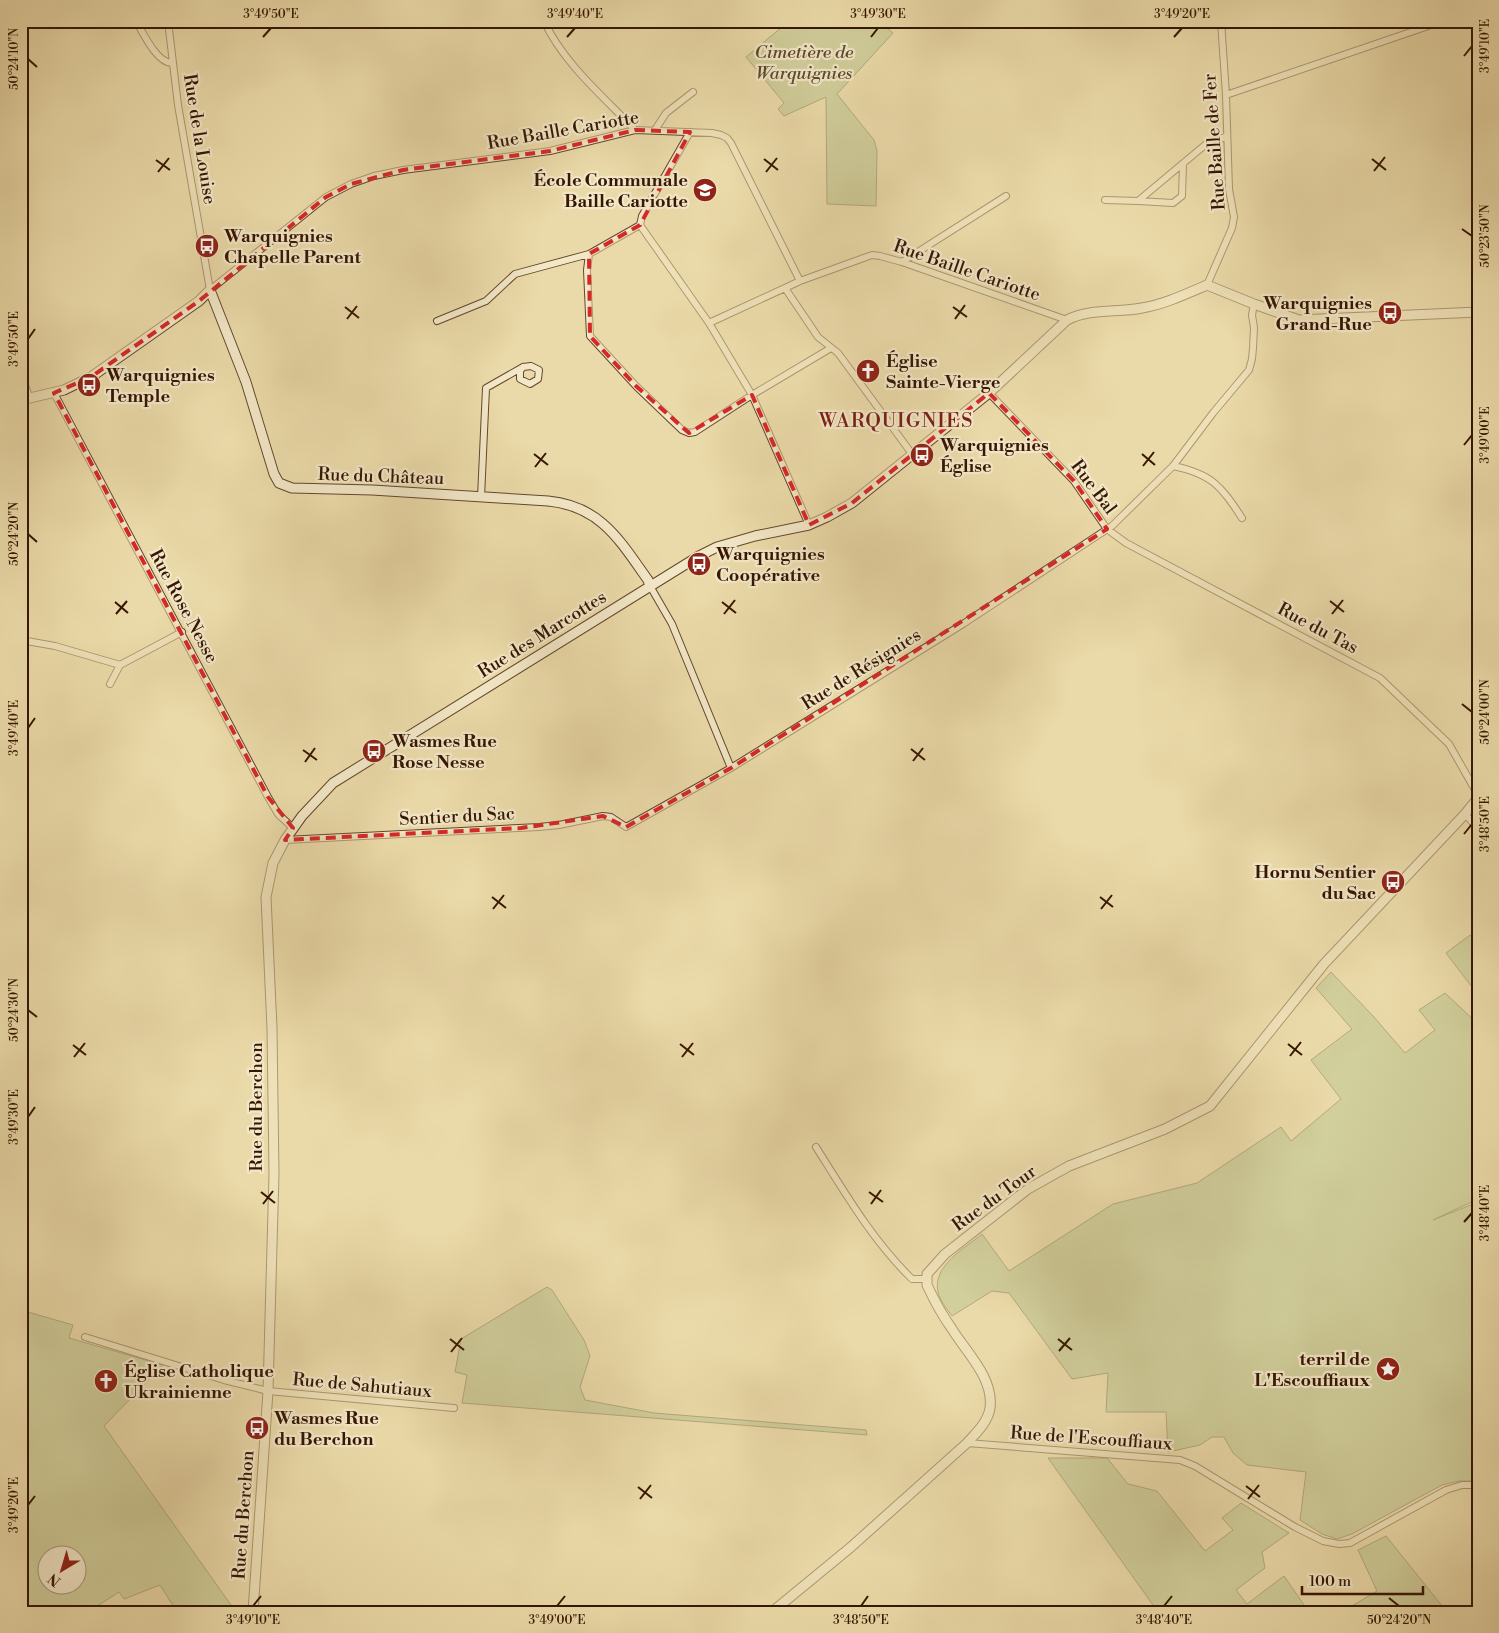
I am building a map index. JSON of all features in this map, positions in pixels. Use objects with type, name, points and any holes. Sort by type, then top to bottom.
[{"type":"street","points":[[136,21],[158,55],[164,61],[172,63]]},
{"type":"street","name":"Rue de la Louise","points":[[168,21],[181,126],[210,290]]},
{"type":"street","points":[[544,21],[558,46],[568,59],[635,130]]},
{"type":"street","name":"Rue Baille de Fer","points":[[1207,285],[1232,228],[1234,217],[1229,189],[1221,21]]},
{"type":"street","points":[[1226,95],[1443,21]]},
{"type":"street","points":[[655,130],[666,113],[693,92]]},
{"type":"street","name":"Rue Baille Cariotte","points":[[210,290],[326,197],[351,184],[374,176],[403,170],[550,151],[635,130],[655,130],[721,135],[727,138],[800,281],[872,255],[880,256],[1067,320]]},
{"type":"street","points":[[690,132],[642,216],[640,225],[709,323],[752,395],[809,525]]},
{"type":"street","points":[[1138,202],[1205,145],[1227,136]]},
{"type":"street","points":[[1104,200],[1173,203],[1182,196],[1183,164]]},
{"type":"street","points":[[902,262],[1006,196]]},
{"type":"street","points":[[437,321],[486,301],[515,274],[589,254],[640,225]]},
{"type":"street","points":[[589,254],[587,270],[590,336],[636,386],[682,430],[689,433],[695,432],[752,395],[831,348]]},
{"type":"street","points":[[709,323],[800,281]]},
{"type":"street","points":[[1067,320],[1089,312],[1144,308],[1176,298],[1207,285],[1299,320],[1478,312]]},
{"type":"street","points":[[786,288],[818,338],[838,353],[912,454]]},
{"type":"street","points":[[21,374],[26,400],[74,386],[91,377],[199,301],[210,290]]},
{"type":"street","name":"Rue du Château","points":[[210,290],[240,367],[273,471],[279,483],[301,489],[370,490],[555,502],[571,506],[588,512],[614,533],[648,580],[650,586]]},
{"type":"street","points":[[1242,518],[1227,495],[1216,484],[1194,470],[1173,466],[1248,370],[1254,348],[1252,314],[1254,304]]},
{"type":"street","name":"Rue des Marcottes","points":[[293,828],[333,783],[699,556],[755,536],[809,525],[827,518],[852,503],[989,393],[1067,320]]},
{"type":"street","points":[[481,497],[486,388],[523,367]]},
{"type":"street","name":"Rue Rose Nesse","points":[[54,393],[278,814],[293,828]]},
{"type":"street","name":"Rue Bal","points":[[989,393],[1074,481],[1110,528]]},
{"type":"street","name":"Rue de Résignies","points":[[626,827],[731,768],[963,624],[1110,528],[1173,466]]},
{"type":"street","name":"Rue du Tas","points":[[1110,528],[1126,543],[1380,678],[1449,744],[1478,796]]},
{"type":"street","points":[[650,586],[672,624],[731,768]]},
{"type":"street","points":[[110,684],[120,665],[182,632]]},
{"type":"street","points":[[21,640],[55,646],[120,665]]},
{"type":"street","name":"Rue du Tour","points":[[926,1279],[930,1270],[945,1254],[1028,1189],[1069,1166],[1165,1128],[1210,1106],[1324,964],[1465,814],[1478,796]]},
{"type":"street","points":[[1465,814],[1478,829]]},
{"type":"street","name":"Sentier du Sac","points":[[285,840],[539,827],[560,825],[603,816],[611,817],[626,827]]},
{"type":"street","name":"Rue du Berchon","points":[[252,1612],[268,1391],[274,1174],[272,1028],[266,897],[273,863],[293,828]]},
{"type":"street","points":[[772,1612],[851,1547],[967,1444],[978,1431],[990,1409],[989,1390],[986,1382],[926,1285],[926,1279],[912,1279],[886,1250],[854,1207],[816,1147]]},
{"type":"street","points":[[85,1337],[224,1380],[268,1391]]},
{"type":"street","name":"Rue de Sahutiaux","points":[[268,1391],[454,1408]]},
{"type":"street","name":"Rue de l'Escouffiaux","points":[[967,1444],[1180,1460],[1195,1466],[1323,1541],[1339,1544],[1350,1542],[1446,1490],[1462,1485],[1478,1485]]},
{"type":"highlighted area","points":[[635,130],[690,132],[640,225],[589,254],[590,336],[636,386],[689,433],[752,395],[809,525],[852,503],[989,393],[1074,481],[1107,529],[731,768],[626,827],[603,816],[521,828],[285,840],[293,828],[268,797],[54,393],[91,377],[199,301],[326,197],[351,184],[403,170],[550,151]]},
{"type":"green space","name":"Cimetière de Warquignies","points":[[789,21],[878,21],[893,33],[837,94],[874,140],[877,151],[876,206],[827,204],[826,97],[784,116],[778,109],[784,103],[746,57]]},
{"type":"green space","points":[[1470,935],[1478,944],[1478,995],[1446,953]]},
{"type":"green space","points":[[1331,972],[1405,1053],[1435,1030],[1419,1010],[1445,993],[1478,1024],[1478,1199],[1433,1220],[1478,1202],[1478,1481],[1459,1481],[1442,1485],[1352,1534],[1337,1539],[1322,1534],[1300,1520],[1306,1472],[1247,1465],[1233,1453],[1224,1437],[1212,1437],[1200,1445],[1168,1452],[1166,1412],[1106,1412],[1108,1373],[1072,1379],[1009,1293],[992,1291],[952,1316],[940,1299],[937,1283],[940,1274],[951,1258],[982,1234],[1009,1271],[1113,1204],[1197,1183],[1281,1127],[1291,1141],[1341,1099],[1311,1060],[1352,1029],[1316,988]]},
{"type":"green space","points":[[547,1287],[552,1290],[584,1340],[590,1356],[580,1387],[585,1400],[654,1413],[866,1430],[867,1435],[462,1403],[467,1375],[455,1372],[461,1339]]},
{"type":"green space","points":[[21,1310],[73,1325],[69,1338],[163,1365],[104,1426],[236,1612],[177,1612],[160,1585],[124,1599],[119,1592],[88,1612],[21,1612]]},
{"type":"green space","points":[[1048,1458],[1107,1458],[1128,1484],[1157,1491],[1205,1551],[1233,1530],[1222,1518],[1241,1503],[1289,1533],[1262,1552],[1265,1568],[1236,1590],[1247,1604],[1284,1576],[1309,1612],[1158,1612]]},
{"type":"green space","points":[[1386,1536],[1447,1612],[1342,1612],[1377,1591],[1358,1550]]},
{"type":"place","name":"École Communale Baille Cariotte","points":[[705,190]]},
{"type":"place","name":"Warquignies Chapelle Parent","points":[[207,246]]},
{"type":"place","name":"Warquignies Grand-Rue","points":[[1390,313]]},
{"type":"place","name":"Église Sainte-Vierge","points":[[868,371]]},
{"type":"place","name":"Warquignies Temple","points":[[89,385]]},
{"type":"place","name":"Warquignies Église","points":[[922,455]]},
{"type":"place","name":"Warquignies Coopérative","points":[[699,564]]},
{"type":"place","name":"Wasmes Rue Rose Nesse","points":[[374,751]]},
{"type":"place","name":"Hornu Sentier du Sac","points":[[1393,882]]},
{"type":"place","name":"terril de L'Escouffiaux","points":[[1388,1369]]},
{"type":"place","name":"Église Catholique Ukrainienne","points":[[106,1381]]},
{"type":"place","name":"Wasmes Rue du Berchon","points":[[257,1428]]},
{"type":"district","name":"WARQUIGNIES","points":[[896,420]]}]
